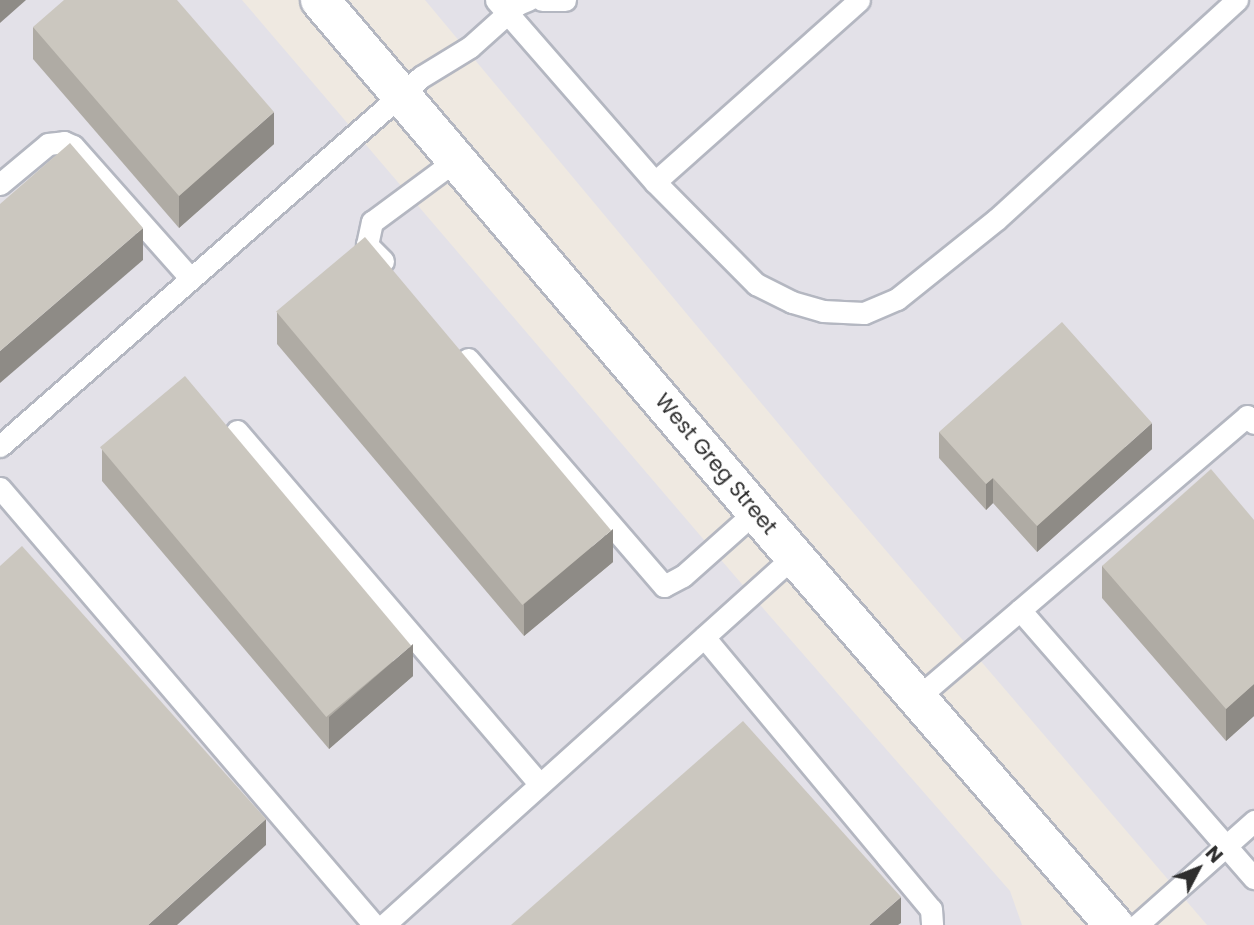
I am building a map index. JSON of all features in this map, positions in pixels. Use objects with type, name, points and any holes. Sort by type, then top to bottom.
[{"type":"main road","name":"West Greg Street","points":[[320,0],[794,556],[1114,925]]},
{"type":"lane","points":[[0,446],[421,77],[470,47],[502,6],[528,0]]},
{"type":"lane","points":[[542,0],[565,0]]},
{"type":"lane","points":[[655,182],[859,0]]},
{"type":"lane","points":[[502,6],[655,182],[755,284],[792,302],[823,311],[864,313],[897,299],[997,219],[1237,0]]},
{"type":"lane","points":[[0,184],[47,144],[64,142],[73,146],[190,278]]},
{"type":"lane","points":[[399,279],[367,245],[372,222],[457,159]]},
{"type":"lane","points":[[453,342],[664,586],[683,576],[756,511]]},
{"type":"lane","points":[[917,698],[1248,416],[1254,423]]},
{"type":"lane","points":[[237,431],[540,784]]},
{"type":"lane","points":[[3,497],[374,925]]},
{"type":"lane","points":[[384,925],[794,556]]},
{"type":"lane","points":[[1020,610],[1254,878]]},
{"type":"lane","points":[[704,637],[931,909],[932,925]]},
{"type":"lane","points":[[1138,925],[1254,821]]},
{"type":"shaded area","points":[[0,0],[242,0],[734,575],[1010,891],[1022,925],[0,925]]},
{"type":"shaded area","points":[[425,0],[1254,0],[1254,925],[1207,925],[822,476]]},
{"type":"building","points":[[64,0],[177,0],[274,112],[179,196],[33,27]]},
{"type":"building","points":[[70,143],[143,228],[0,351],[0,204]]},
{"type":"building","points":[[365,237],[611,530],[522,605],[276,312]]},
{"type":"building","points":[[1062,322],[1152,423],[1037,526],[993,478],[986,484],[939,432]]},
{"type":"building","points":[[185,376],[411,646],[326,717],[100,447]]},
{"type":"building","points":[[1211,469],[1254,520],[1254,684],[1226,709],[1102,566]]},
{"type":"building","points":[[22,546],[266,819],[148,925],[0,925],[0,566]]},
{"type":"building","points":[[743,721],[901,897],[869,925],[511,925]]}]
